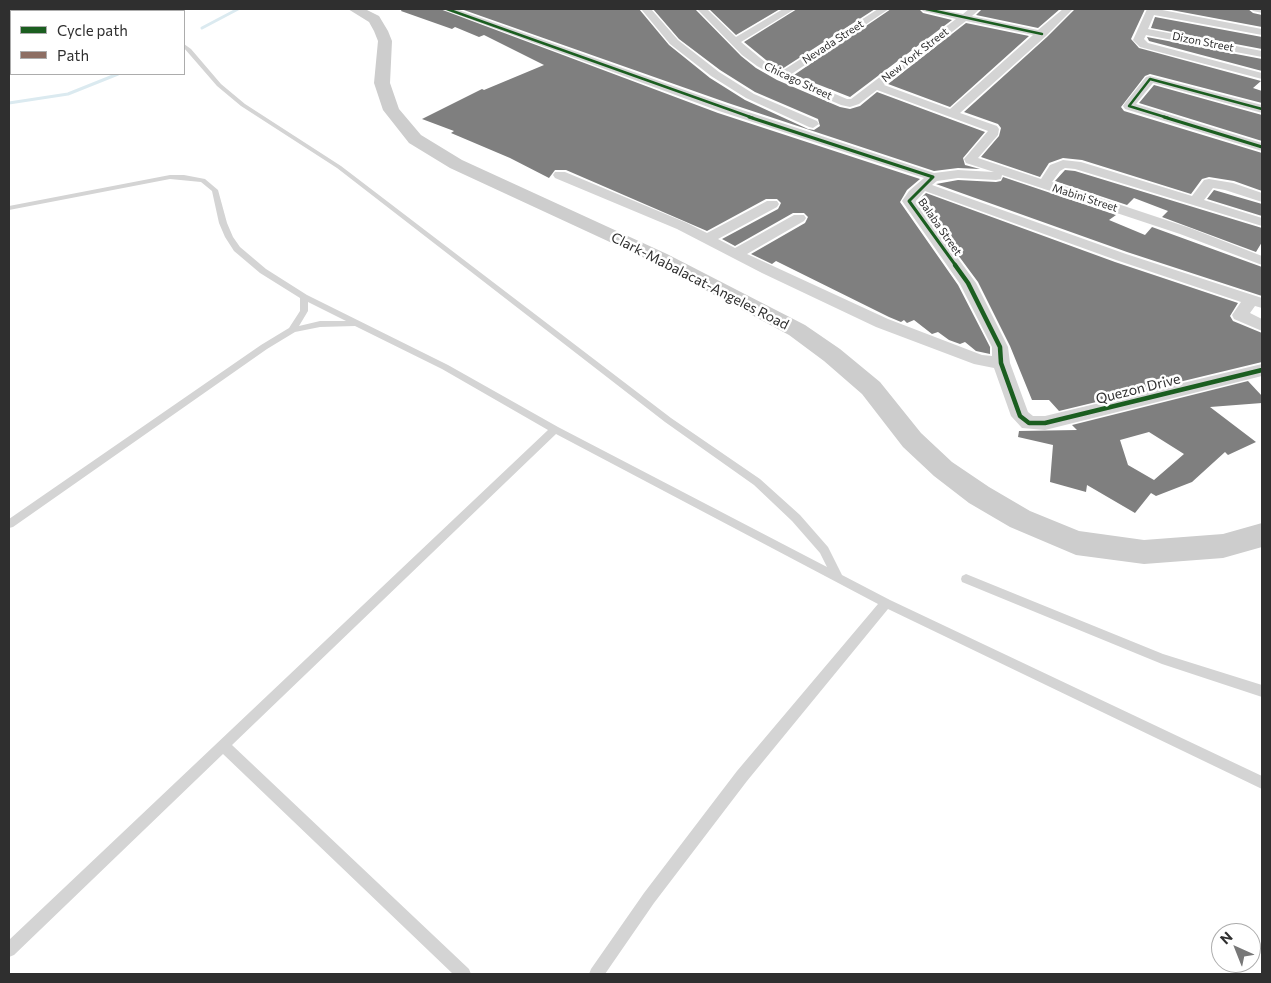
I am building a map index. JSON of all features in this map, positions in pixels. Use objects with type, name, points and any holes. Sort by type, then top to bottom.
[{"type":"main road","name":"Clark-Mabalacat-Angeles Road","points":[[355,9],[374,20],[381,31],[385,41],[382,83],[391,110],[415,139],[456,164],[660,258],[797,330],[832,354],[871,388],[912,440],[943,469],[979,495],[1020,519],[1076,543],[1144,552],[1223,546],[1262,535]]},
{"type":"street","name":"Balaba Street","points":[[449,9],[723,108],[933,179],[909,201],[968,283],[1000,347],[1001,363],[1020,416]]},
{"type":"street","points":[[646,9],[657,24],[694,59],[750,96],[821,128],[930,166],[933,179]]},
{"type":"street","name":"Chicago Street","points":[[702,9],[746,53],[761,64],[782,76],[845,102],[855,102]]},
{"type":"street","points":[[736,41],[790,9]]},
{"type":"street","name":"Nevada Street","points":[[782,76],[884,9]]},
{"type":"street","points":[[926,9],[1042,34]]},
{"type":"street","name":"New York Street","points":[[855,102],[976,9]]},
{"type":"street","points":[[876,86],[951,114],[1068,9]]},
{"type":"street","points":[[1256,9],[1262,10]]},
{"type":"street","points":[[1262,32],[1151,10],[1138,40],[1154,49],[1262,76]]},
{"type":"street","name":"Dizon Street","points":[[1141,34],[1262,54]]},
{"type":"street","points":[[1262,109],[1150,79],[1129,106],[1262,147]]},
{"type":"street","name":"Mabini Street","points":[[951,114],[993,129],[994,132],[971,160],[1011,175],[1176,228],[1262,261]]},
{"type":"street","points":[[1043,185],[1055,168],[1063,164],[1076,164],[1262,222]]},
{"type":"street","points":[[560,175],[708,238],[767,270],[882,323],[980,360],[1001,363]]},
{"type":"street","points":[[933,179],[1011,175]]},
{"type":"street","points":[[933,179],[1121,257],[1257,302]]},
{"type":"street","points":[[1196,201],[1206,184],[1209,183],[1215,183],[1262,198]]},
{"type":"street","points":[[708,238],[772,204]]},
{"type":"street","points":[[737,253],[799,218]]},
{"type":"street","points":[[1257,302],[1240,315],[1262,326]]},
{"type":"street","name":"Quezon Drive","points":[[1020,416],[1028,423],[1045,423],[1262,370]]},
{"type":"lane","points":[[185,47],[219,85],[243,105],[339,167],[668,420],[757,482],[796,518],[824,550],[838,578]]},
{"type":"lane","points":[[9,208],[170,177],[184,176],[203,180],[215,190],[223,222],[229,237],[237,249],[263,271],[304,297],[445,367],[555,429],[838,578],[1262,784]]},
{"type":"lane","points":[[292,330],[304,311],[304,297]]},
{"type":"lane","points":[[9,524],[264,347],[292,330],[336,322],[360,326]]},
{"type":"lane","points":[[9,950],[555,429]]},
{"type":"lane","points":[[966,579],[1162,659],[1262,691]]},
{"type":"lane","points":[[596,974],[649,898],[742,776],[886,602]]},
{"type":"lane","points":[[223,745],[464,974]]},
{"type":"building","points":[[402,9],[440,9],[718,113],[920,179],[907,190],[900,202],[958,285],[990,347],[990,354],[976,351],[965,342],[960,344],[949,340],[938,332],[932,334],[914,320],[907,323],[904,320],[901,322],[889,317],[776,261],[772,264],[751,254],[805,223],[808,217],[804,213],[793,213],[735,246],[722,239],[778,209],[781,203],[777,199],[766,199],[707,231],[566,170],[555,170],[549,178],[510,158],[451,133],[454,131],[422,119],[482,89],[484,90],[544,65],[484,35],[479,37],[455,27],[452,29],[401,11]]},
{"type":"building","points":[[461,9],[639,9],[669,45],[710,78],[745,100],[808,129],[814,130],[820,126],[818,119],[755,92],[720,70],[679,39],[653,9],[695,9],[741,56],[756,68],[777,80],[840,107],[850,109],[860,106],[877,92],[985,132],[963,158],[965,165],[980,169],[958,168],[934,171],[728,103]]},
{"type":"building","points":[[709,9],[780,9],[736,35]]},
{"type":"building","points":[[797,9],[875,9],[782,69],[766,60],[744,42]]},
{"type":"building","points":[[891,9],[919,9],[923,13],[952,20],[850,97],[794,75]]},
{"type":"building","points":[[982,9],[1060,9],[1038,28],[976,15]]},
{"type":"building","points":[[1075,9],[1145,9],[1131,39],[1139,48],[1261,81],[1253,88],[1262,91],[1262,103],[1150,74],[1145,76],[1121,107],[1124,111],[1262,153],[1262,191],[1234,181],[1209,177],[1202,179],[1191,194],[1082,160],[1063,158],[1049,163],[1040,177],[981,157],[999,136],[1001,128],[998,124],[964,112]]},
{"type":"building","points":[[1166,9],[1248,9],[1253,13],[1262,15],[1262,27]]},
{"type":"building","points":[[1155,17],[1262,37],[1262,49],[1151,28]]},
{"type":"building","points":[[966,23],[1029,36],[950,107],[888,84]]},
{"type":"building","points":[[1147,37],[1262,59],[1262,71],[1149,41]]},
{"type":"building","points":[[1154,85],[1262,115],[1262,141],[1139,103]]},
{"type":"building","points":[[1065,170],[1075,171],[1262,228],[1262,242],[1256,252],[1162,217],[1168,211],[1134,198],[1127,205],[1055,181]]},
{"type":"building","points":[[1003,177],[1116,215],[1109,220],[1145,235],[1152,227],[1262,267],[1262,296],[1127,252],[936,184],[958,180],[996,182],[1001,181]]},
{"type":"building","points":[[1214,190],[1262,204],[1262,216],[1207,199]]},
{"type":"building","points":[[926,193],[1115,262],[1238,303],[1230,316],[1233,321],[1262,333],[1262,362],[1059,411],[1049,400],[1032,400],[1010,346],[978,282],[918,201]]},
{"type":"building","points":[[1248,381],[1262,396],[1262,403],[1210,407],[1256,442],[1228,455],[1225,452],[1192,482],[1156,496],[1151,493],[1135,513],[1087,485],[1086,492],[1050,482],[1053,445],[1018,437],[1019,431],[1077,430],[1072,425]],"holes":[[[1149,432],[1184,454],[1154,480],[1128,465],[1120,440]]]},
{"type":"waterway","points":[[202,28],[238,9]]},
{"type":"waterway","points":[[9,103],[68,94],[116,75]]},
{"type":"cycle path","points":[[447,9],[723,108],[933,177],[909,201],[968,283],[1000,347],[1001,363],[1020,416],[1029,423],[1045,423],[1262,370]]},
{"type":"cycle path","points":[[926,9],[1042,34]]},
{"type":"cycle path","points":[[1262,109],[1150,79],[1129,106],[1262,147]]}]
